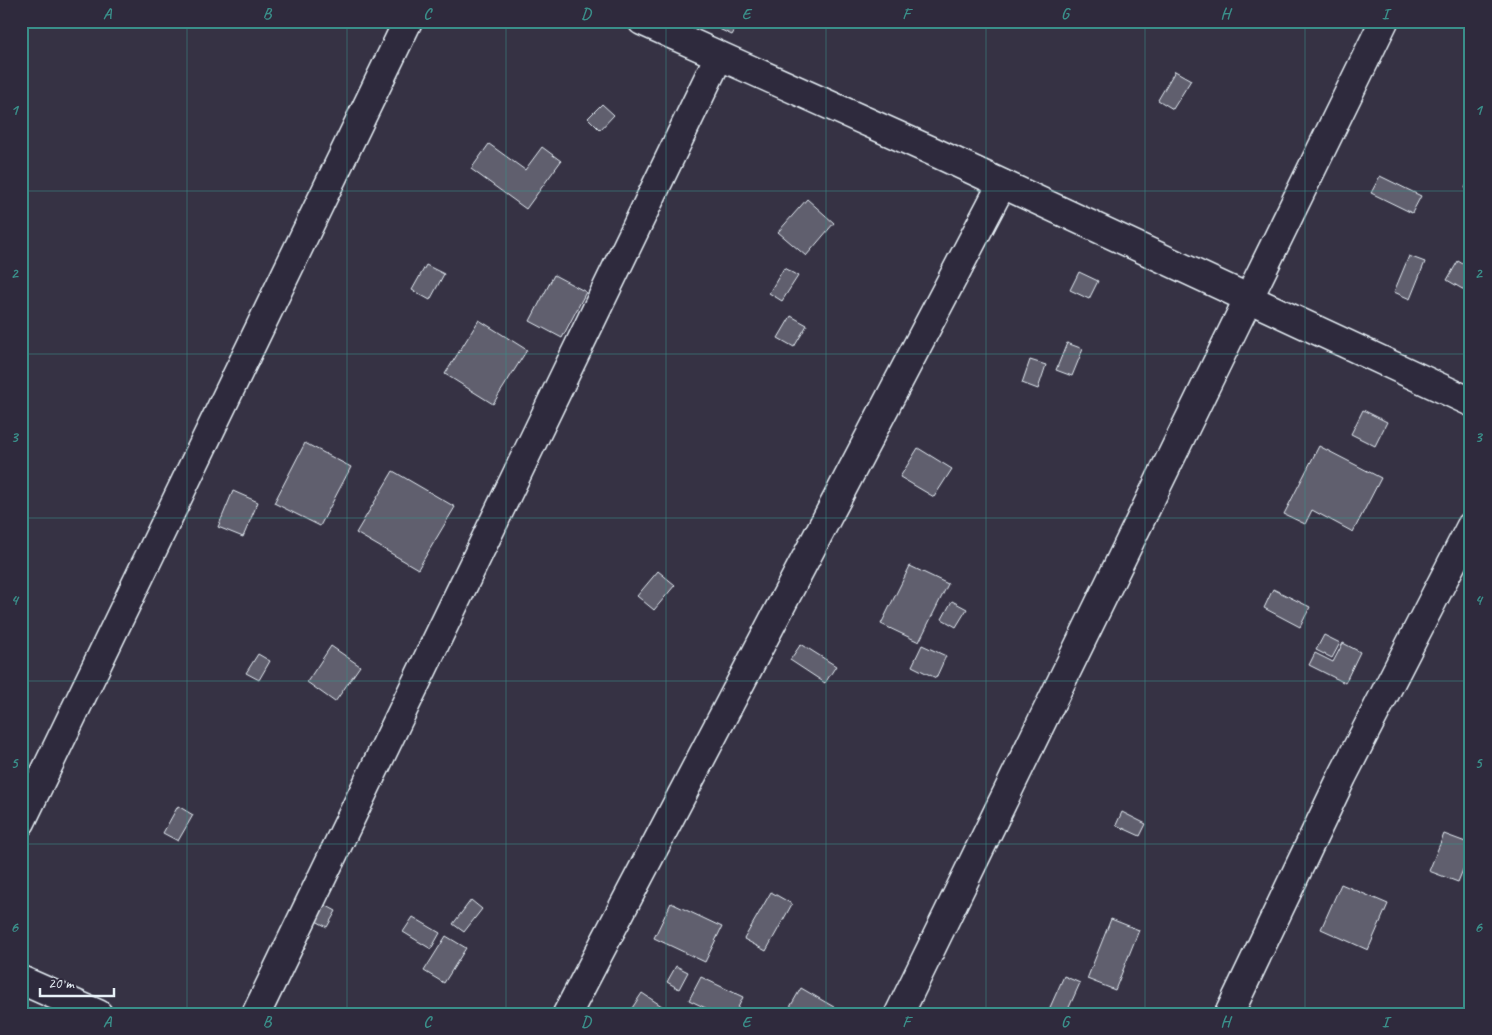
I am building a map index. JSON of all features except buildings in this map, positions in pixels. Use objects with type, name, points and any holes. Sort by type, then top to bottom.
[{"type":"street","points":[[21,822],[408,21]]},
{"type":"street","points":[[642,21],[1002,184],[1471,402]]},
{"type":"street","points":[[898,1014],[1384,21]]},
{"type":"street","points":[[256,1014],[719,56]]},
{"type":"street","points":[[567,1014],[1002,184]]},
{"type":"street","points":[[1229,1014],[1342,777],[1471,526]]},
{"type":"street","points":[[21,980],[57,1006],[98,1014]]}]
